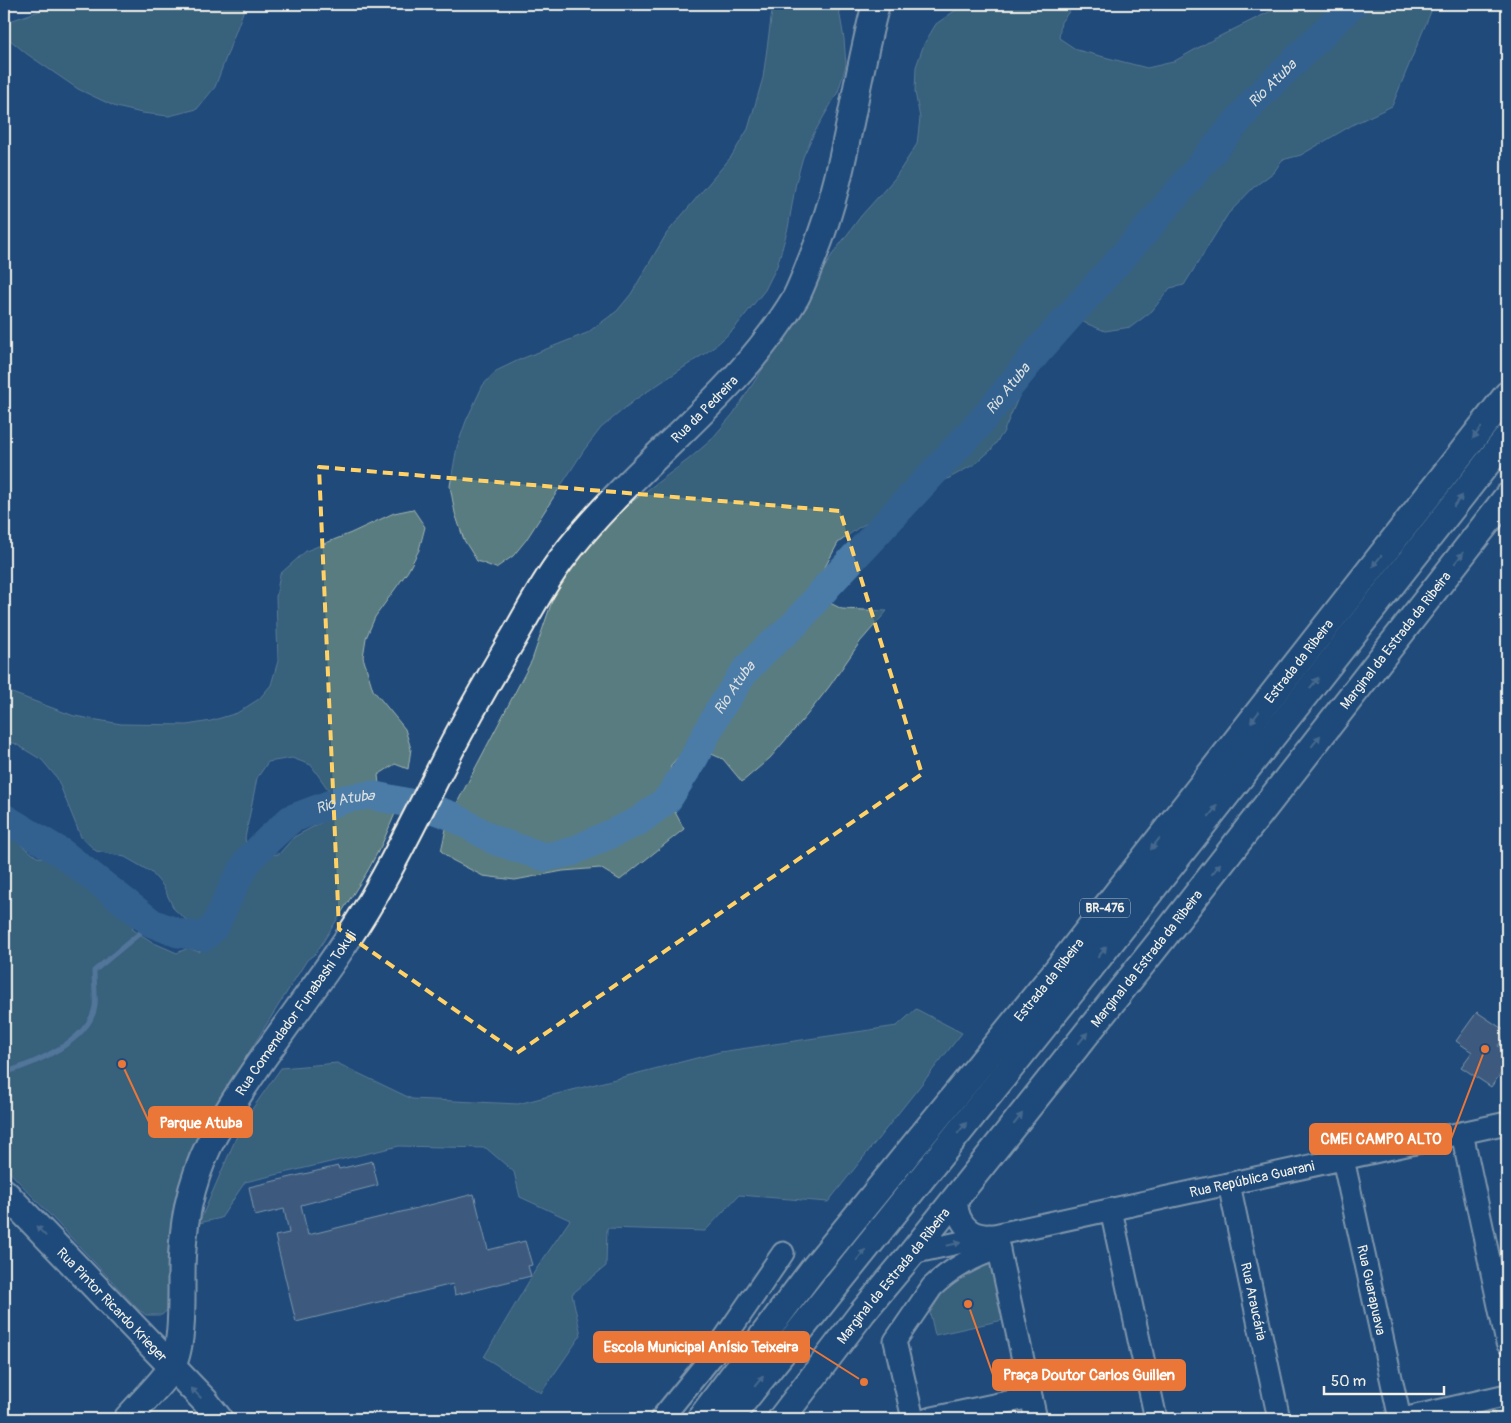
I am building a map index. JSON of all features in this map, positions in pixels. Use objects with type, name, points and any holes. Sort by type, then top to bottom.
[{"type":"main road","name":"Rua da Pedreira","points":[[406,839],[440,770],[519,628],[557,566],[584,529],[763,347],[798,294],[822,235],[836,184],[876,4]]},
{"type":"main road","name":"Estrada da Ribeira","points":[[700,1419],[811,1272],[1052,974],[1507,395]]},
{"type":"main road","name":"Estrada da Ribeira","points":[[728,1419],[1072,990],[1507,438]]},
{"type":"main road","name":"Marginal da Estrada da Ribeira","points":[[781,1419],[862,1313],[1162,939],[1507,497]]},
{"type":"main road","name":"Rua Comendador Funabashi Tokuji","points":[[171,1368],[178,1348],[180,1329],[184,1229],[194,1183],[204,1157],[230,1109],[364,914],[406,839]]},
{"type":"main road","points":[[1041,1090],[1072,990]]},
{"type":"main road","name":"Rua Pintor Ricardo Krieger","points":[[4,1192],[171,1368],[205,1401],[219,1419]]},
{"type":"main road","points":[[127,1419],[171,1368]]},
{"type":"street","name":"Rua República Guarani","points":[[912,1253],[997,1242],[1111,1210],[1507,1123]]},
{"type":"street","points":[[1462,1133],[1507,1343]]},
{"type":"street","name":"Rua Guarapuava","points":[[1343,1159],[1401,1419]]},
{"type":"street","name":"Rua Araucária","points":[[1229,1184],[1279,1419]]},
{"type":"street","name":"Rua República Guarani","points":[[957,1196],[956,1207],[959,1218],[966,1227],[975,1233],[986,1235],[997,1242]]},
{"type":"street","points":[[1111,1210],[1156,1419]]},
{"type":"street","points":[[913,1419],[895,1341],[932,1287],[997,1242],[1036,1419]]},
{"type":"street","points":[[661,1419],[713,1355],[783,1253]]},
{"type":"street","points":[[1401,1419],[1507,1395]]},
{"type":"street","points":[[928,1419],[1032,1397]]},
{"type":"highlighted area","points":[[319,467],[840,511],[922,774],[517,1053],[339,929]]},
{"type":"green space","points":[[52,4],[246,4],[215,87],[197,109],[169,116],[142,113],[116,107],[78,89],[27,54],[4,35],[4,23],[45,9]]},
{"type":"green space","points":[[773,4],[838,4],[846,65],[838,92],[814,133],[803,157],[796,182],[788,228],[777,266],[765,290],[733,330],[713,348],[636,399],[601,428],[584,450],[526,540],[513,556],[496,568],[477,561],[464,540],[455,513],[450,486],[457,447],[466,421],[483,385],[496,371],[587,333],[617,311],[631,294],[667,233],[731,157],[748,129],[763,78]]},
{"type":"green space","points":[[967,4],[1075,4],[1061,22],[1059,38],[1077,50],[1147,68],[1173,62],[1212,40],[1275,9],[1281,4],[1434,4],[1392,106],[1354,124],[1301,155],[1282,160],[1274,172],[1254,187],[1228,214],[1184,285],[1170,288],[1152,311],[1131,327],[1105,331],[1073,318],[1048,323],[1031,342],[1019,396],[1003,433],[991,450],[975,464],[858,528],[838,543],[819,578],[822,599],[842,609],[887,611],[860,642],[807,715],[770,758],[742,782],[723,759],[709,753],[680,755],[671,765],[666,795],[684,829],[620,880],[600,868],[563,871],[515,880],[483,876],[452,860],[441,851],[446,829],[457,803],[532,660],[562,572],[614,515],[689,459],[710,441],[733,414],[783,338],[832,255],[861,216],[895,178],[917,144],[920,118],[915,92],[916,67],[924,44],[936,24]]},
{"type":"green space","points":[[413,509],[425,527],[419,550],[408,571],[375,617],[366,638],[363,657],[373,690],[405,729],[411,749],[408,769],[395,764],[378,775],[381,802],[393,803],[397,809],[382,844],[367,872],[316,953],[307,960],[200,1130],[181,1178],[175,1205],[168,1278],[169,1308],[162,1315],[146,1315],[138,1309],[4,1166],[4,823],[16,830],[15,837],[21,845],[37,857],[54,859],[59,869],[67,864],[80,873],[79,882],[104,899],[126,908],[135,923],[132,929],[154,943],[177,953],[188,948],[199,952],[204,948],[195,945],[192,925],[174,909],[163,886],[151,872],[125,857],[96,851],[81,837],[57,778],[42,760],[14,743],[4,742],[4,690],[74,716],[121,724],[187,725],[211,721],[237,713],[259,699],[271,685],[278,661],[276,597],[280,574],[306,551],[394,513]],"holes":[[[292,758],[311,765],[343,811],[294,837],[279,854],[266,855],[256,863],[248,853],[245,838],[257,778],[268,762]]]},
{"type":"green space","points":[[916,1009],[962,1033],[828,1202],[739,1195],[705,1231],[607,1228],[606,1266],[572,1294],[581,1335],[541,1393],[484,1357],[535,1271],[570,1220],[520,1197],[514,1172],[486,1148],[399,1146],[245,1182],[221,1218],[199,1223],[243,1122],[281,1068],[337,1063],[412,1099],[518,1104],[720,1052],[897,1026]]},
{"type":"green space","points":[[990,1258],[1003,1320],[935,1335],[930,1313],[950,1281]]},
{"type":"green space","points":[[1492,1405],[1495,1417],[1487,1419],[1437,1419]]},
{"type":"building","points":[[1477,1012],[1507,1032],[1498,1046],[1507,1052],[1507,1065],[1491,1087],[1461,1067],[1472,1052],[1456,1041]]},
{"type":"building","points":[[372,1161],[378,1185],[301,1205],[308,1235],[474,1194],[488,1250],[525,1241],[532,1265],[528,1266],[531,1276],[455,1295],[453,1284],[296,1322],[275,1236],[289,1233],[284,1209],[255,1216],[249,1187],[338,1166],[339,1169]]},
{"type":"waterway","name":"Rio Atuba","points":[[4,818],[62,853],[152,923],[178,933],[204,937],[215,926],[235,883],[249,859],[269,839],[291,819],[344,799],[370,795],[424,806],[452,816],[496,841],[545,857],[571,852],[639,821],[668,799],[694,758],[719,710],[745,671],[765,650],[795,624],[829,584],[980,423],[1039,350],[1148,228],[1256,99],[1353,4]]},
{"type":"waterway","points":[[4,1073],[44,1057],[72,1040],[83,1030],[91,1019],[95,1006],[94,971],[152,923]]},
{"type":"place","name":"CMEI CAMPO ALTO","points":[[1485,1049]]},
{"type":"place","name":"Parque Atuba","points":[[122,1064]]},
{"type":"place","name":"Praça Doutor Carlos Guillen","points":[[968,1304]]},
{"type":"place","name":"Escola Municipal Anísio Teixeira","points":[[864,1382]]}]
